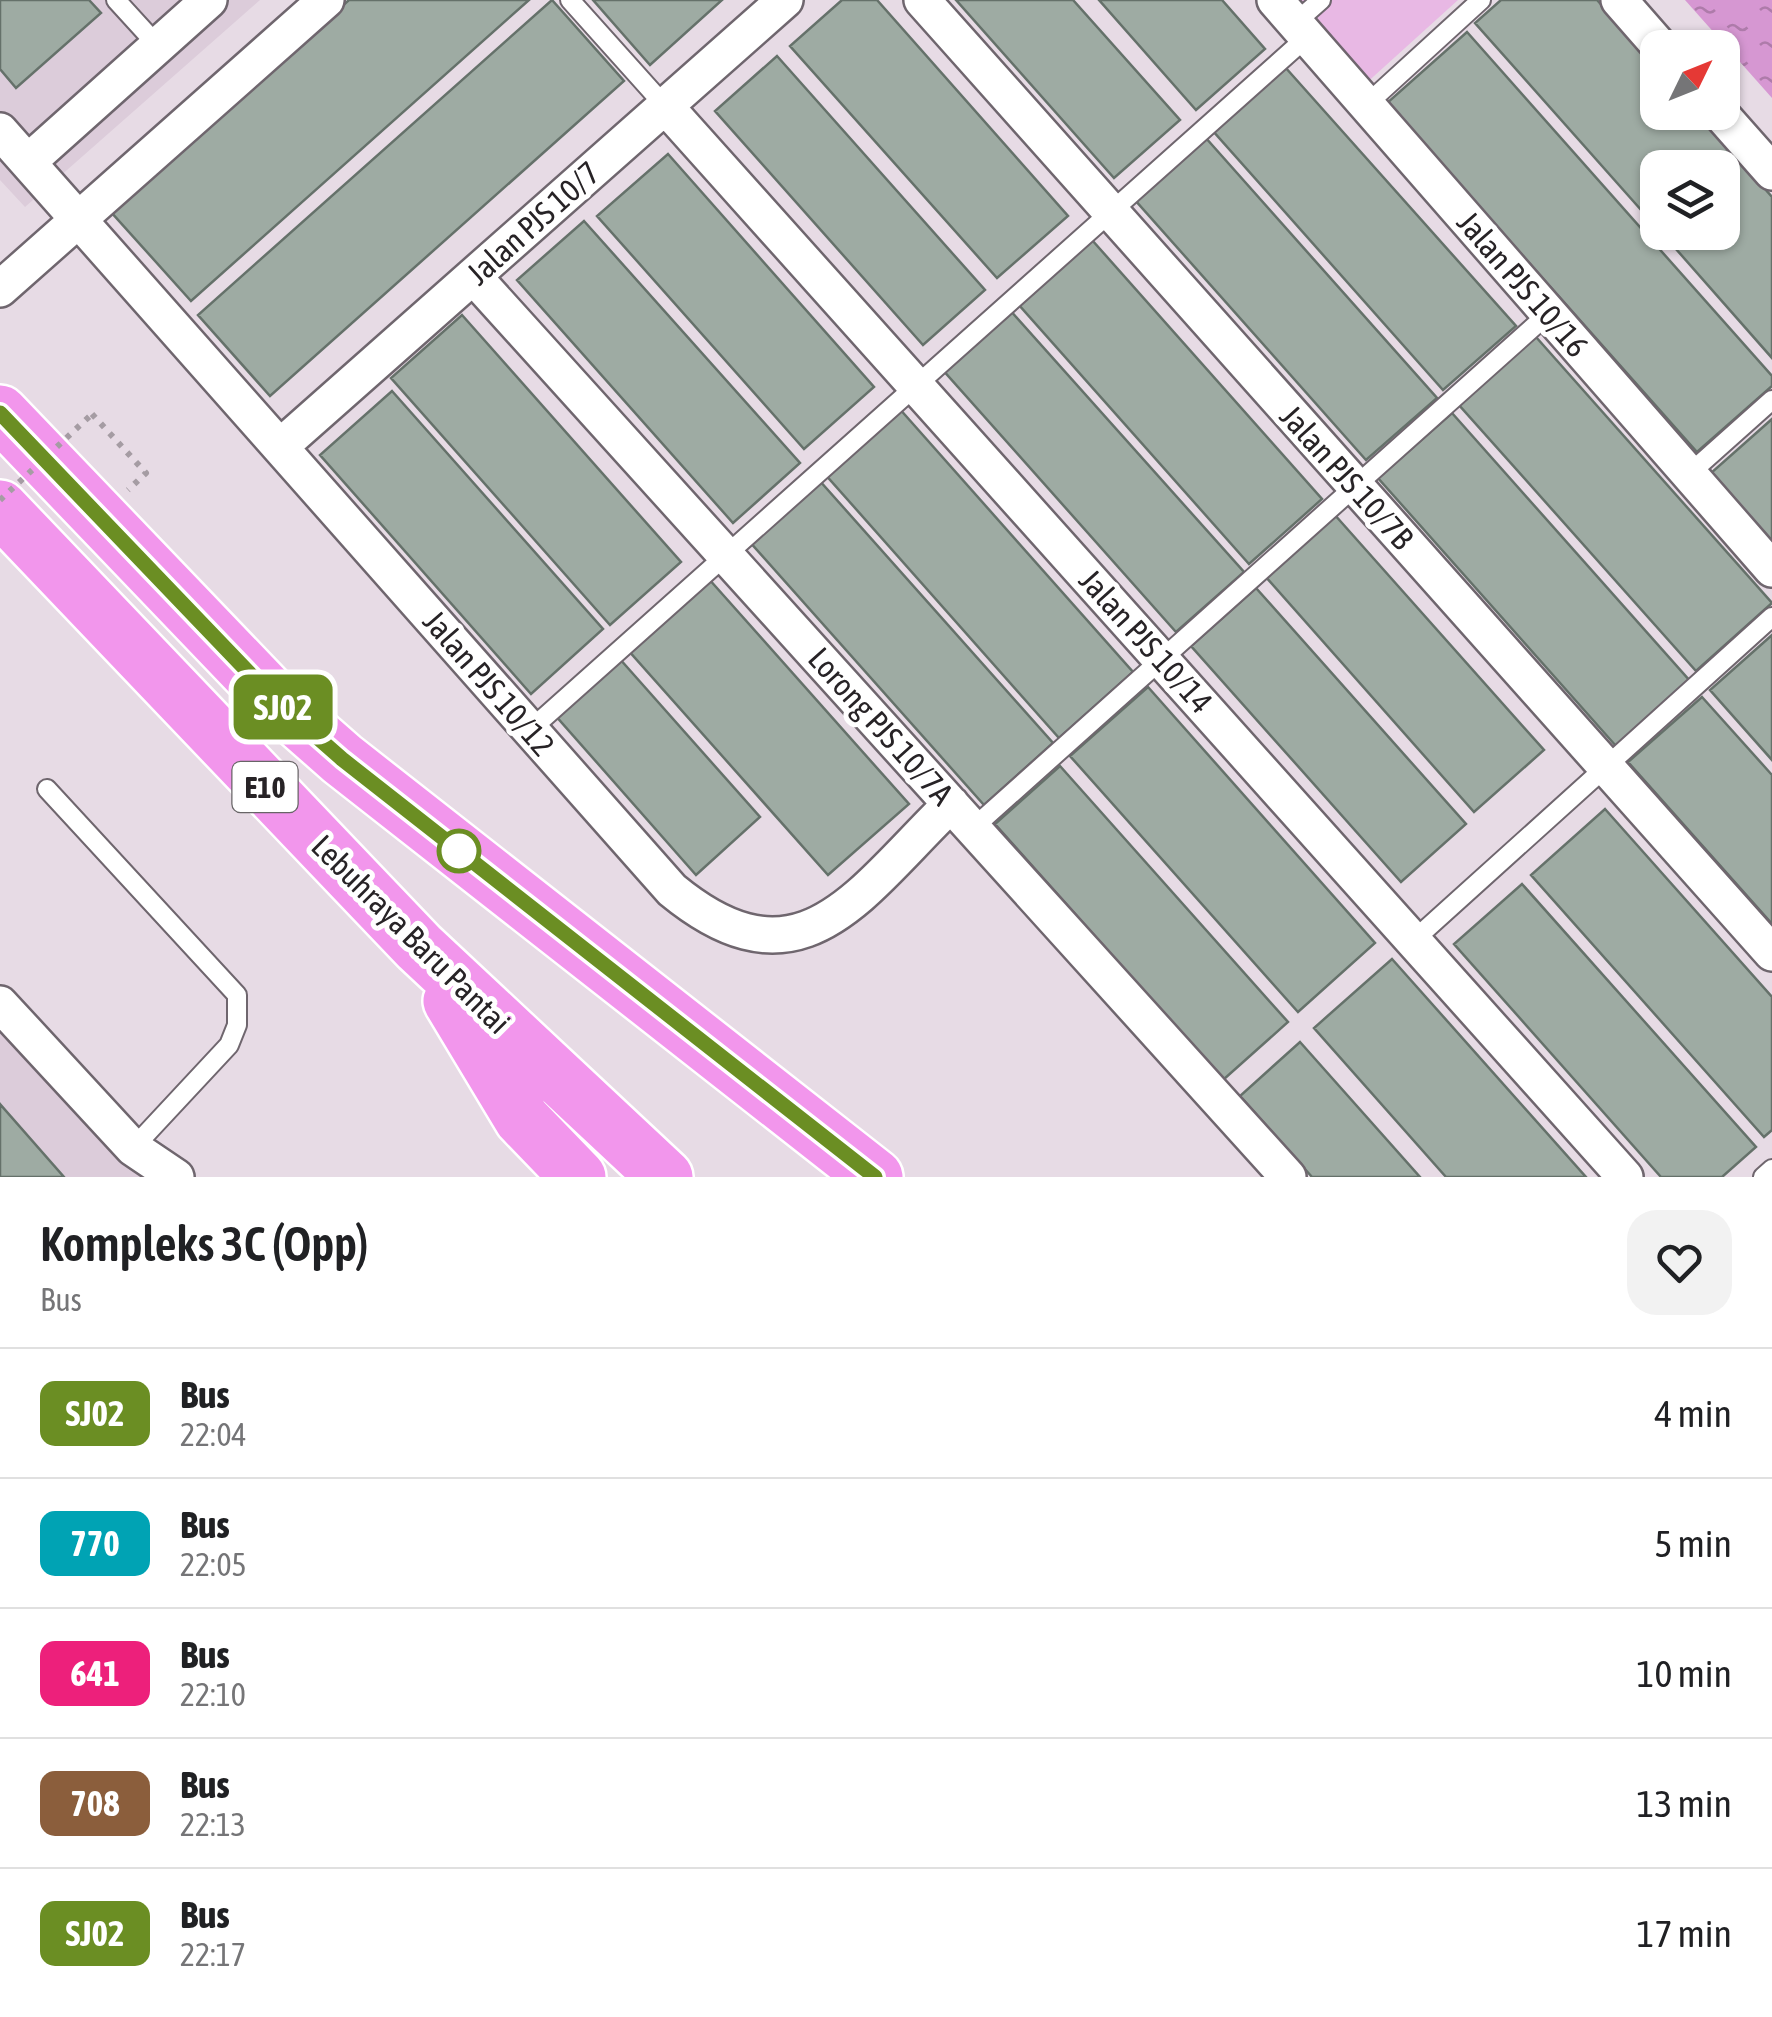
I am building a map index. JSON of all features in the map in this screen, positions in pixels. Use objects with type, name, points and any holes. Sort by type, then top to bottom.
[{"type":"highway","name":"E10","points":[[0,413],[276,701],[342,759],[832,1158],[876,1177]]},
{"type":"highway","name":"Lebuhraya Baru Pantai","points":[[0,508],[419,947],[664,1177]]},
{"type":"highway","points":[[419,947],[522,1119],[578,1177]]},
{"type":"street","points":[[28,162],[209,0]]},
{"type":"street","points":[[0,289],[326,0]]},
{"type":"street","name":"Jalan PJS 10/7","points":[[281,446],[785,0]]},
{"type":"street","name":"Jalan PJS 10/7B","points":[[922,0],[1772,953]]},
{"type":"street","points":[[1619,0],[1646,30]]},
{"type":"street","name":"Jalan PJS 10/16","points":[[1299,15],[1366,104],[1772,569]]},
{"type":"street","name":"Jalan PJS 10/14","points":[[665,106],[1624,1177]]},
{"type":"street","points":[[1736,130],[1769,164]]},
{"type":"street","name":"Jalan PJS 10/12","points":[[0,131],[672,890],[705,917],[746,934],[789,937],[829,922],[962,816]]},
{"type":"street","name":"Lorong PJS 10/7A","points":[[474,276],[1288,1177]]},
{"type":"street","points":[[0,1004],[132,1148],[176,1177]]},
{"type":"lane","points":[[116,0],[158,46]]},
{"type":"lane","points":[[570,0],[665,106]]},
{"type":"lane","points":[[1366,104],[1482,0]]},
{"type":"lane","points":[[530,730],[1111,212],[1299,15]]},
{"type":"lane","points":[[962,816],[1163,659],[1549,313]]},
{"type":"lane","points":[[1689,474],[1772,400]]},
{"type":"lane","points":[[1414,940],[1772,617]]},
{"type":"lane","points":[[48,789],[237,995],[238,1025],[228,1045],[132,1148]]},
{"type":"lane","points":[[1764,1177],[1772,1170]]},
{"type":"path","points":[[0,500],[92,414],[146,473],[98,518]]},
{"type":"shaded area","points":[[0,0],[260,0],[25,207],[0,180]]},
{"type":"shaded area","points":[[1301,0],[1458,0],[1363,86],[1293,7]]},
{"type":"shaded area","points":[[0,1022],[155,1177],[0,1177]]},
{"type":"water","points":[[1685,0],[1772,0],[1772,98],[1740,62],[1740,30],[1712,30]]},
{"type":"building","points":[[0,0],[89,0],[101,13],[16,88],[0,69]]},
{"type":"building","points":[[349,0],[529,0],[191,301],[111,212]]},
{"type":"building","points":[[552,0],[624,81],[270,396],[198,315]]},
{"type":"building","points":[[593,0],[722,0],[650,65]]},
{"type":"building","points":[[842,0],[877,0],[1068,216],[997,278],[790,46]]},
{"type":"building","points":[[956,0],[1073,0],[1180,120],[1114,178]]},
{"type":"building","points":[[1099,0],[1222,0],[1265,49],[1196,110]]},
{"type":"building","points":[[1501,0],[1597,0],[1640,48],[1640,130],[1713,130],[1731,150],[1640,150],[1640,209],[1475,23]]},
{"type":"building","points":[[1467,32],[1640,227],[1640,250],[1660,250],[1772,376],[1772,386],[1697,452],[1387,103]]},
{"type":"building","points":[[777,56],[985,290],[923,345],[715,111]]},
{"type":"building","points":[[1285,67],[1516,326],[1443,390],[1213,131]]},
{"type":"building","points":[[1205,137],[1437,398],[1366,460],[1135,200]]},
{"type":"building","points":[[668,154],[874,387],[804,449],[597,216]]},
{"type":"building","points":[[1740,161],[1772,197],[1772,358],[1677,250],[1740,250]]},
{"type":"building","points":[[584,221],[800,463],[733,523],[517,280]]},
{"type":"building","points":[[1092,240],[1322,499],[1249,564],[1019,305]]},
{"type":"building","points":[[1009,309],[1244,572],[1176,632],[942,369]]},
{"type":"building","points":[[462,315],[681,562],[610,625],[391,378]]},
{"type":"building","points":[[1536,337],[1772,603],[1696,671],[1459,405]]},
{"type":"building","points":[[392,391],[603,629],[531,694],[320,455]]},
{"type":"building","points":[[898,407],[1133,672],[1059,738],[824,473]]},
{"type":"building","points":[[1452,413],[1690,681],[1616,746],[1378,478]]},
{"type":"building","points":[[1772,419],[1772,541],[1711,473]]},
{"type":"building","points":[[819,480],[1053,743],[984,805],[749,541]]},
{"type":"building","points":[[1334,514],[1544,750],[1474,812],[1265,576]]},
{"type":"building","points":[[708,578],[909,804],[828,875],[628,650]]},
{"type":"building","points":[[1256,588],[1466,824],[1401,882],[1191,646]]},
{"type":"building","points":[[1772,635],[1772,760],[1710,690]]},
{"type":"building","points":[[619,658],[760,817],[696,875],[555,715]]},
{"type":"building","points":[[1148,687],[1375,943],[1298,1012],[1070,756]]},
{"type":"building","points":[[1702,697],[1772,775],[1772,924],[1628,762]]},
{"type":"building","points":[[1060,766],[1288,1022],[1223,1080],[995,824]]},
{"type":"building","points":[[1605,809],[1772,997],[1772,1130],[1764,1137],[1531,875]]},
{"type":"building","points":[[1522,884],[1756,1147],[1722,1177],[1661,1177],[1454,944]]},
{"type":"building","points":[[1392,959],[1586,1177],[1446,1177],[1314,1028]]},
{"type":"building","points":[[1300,1042],[1420,1177],[1312,1177],[1240,1096]]},
{"type":"building","points":[[0,1104],[64,1177],[0,1177]]},
{"type":"bus line","name":"SJ02","points":[[0,413],[276,701],[342,759],[875,1177]]}]
